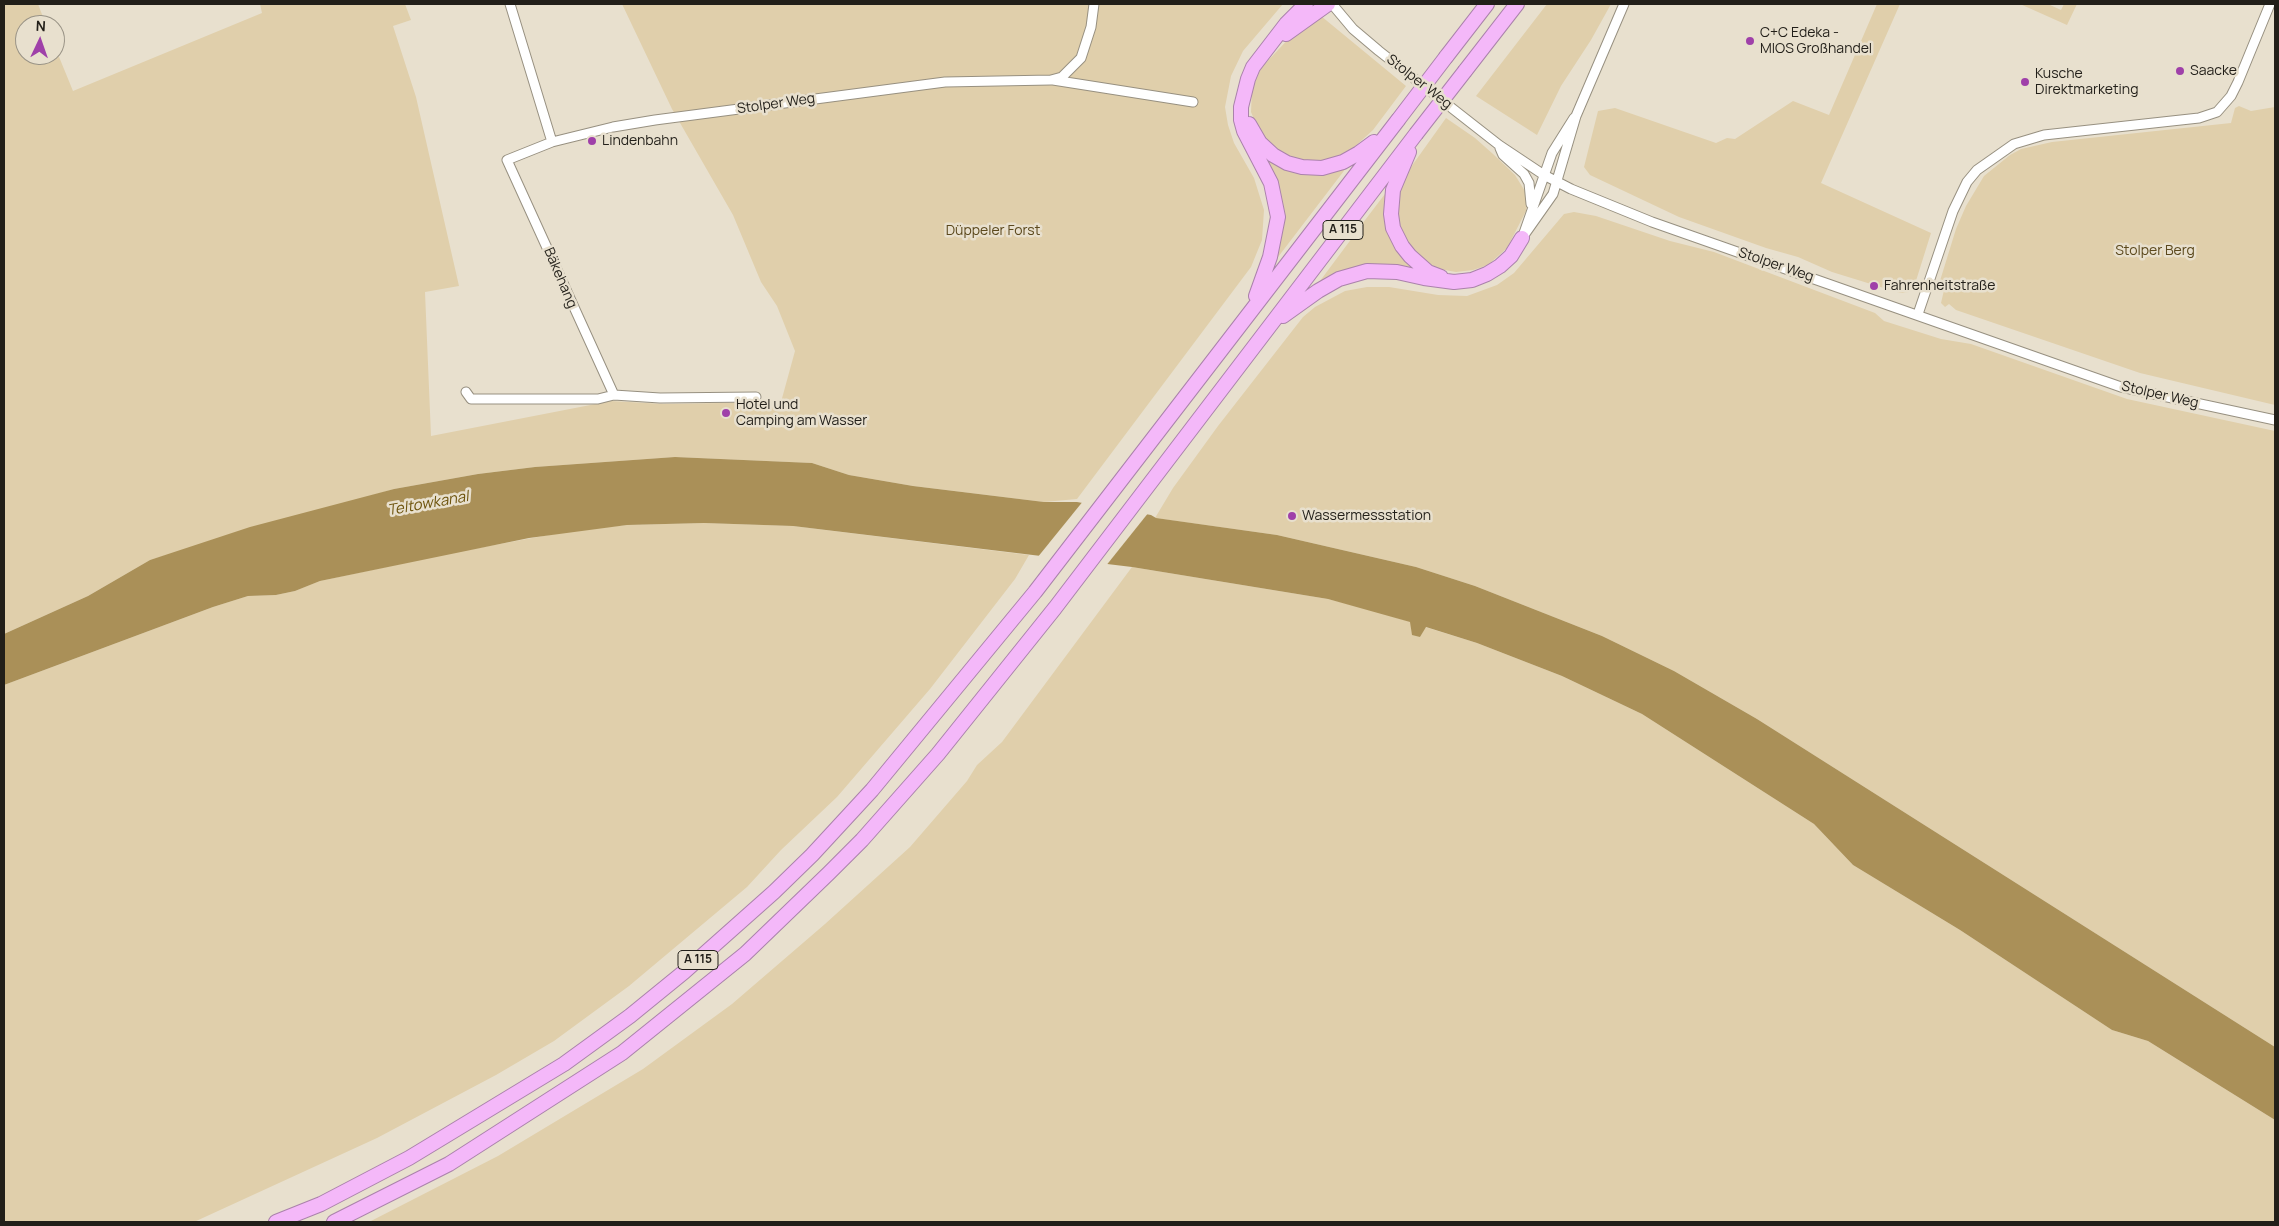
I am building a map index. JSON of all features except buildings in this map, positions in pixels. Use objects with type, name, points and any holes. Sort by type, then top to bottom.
[{"type":"highway","points":[[1250,310],[1270,257],[1278,217],[1271,183],[1244,131],[1241,120],[1241,107],[1253,67],[1304,4]]},
{"type":"highway","points":[[1270,46],[1330,4]]},
{"type":"highway","name":"A 115","points":[[276,1222],[321,1204],[409,1158],[564,1064],[630,1016],[684,972],[774,892],[872,790],[1035,592],[1138,455],[1487,4]]},
{"type":"highway","name":"A 115","points":[[334,1222],[449,1164],[622,1053],[745,954],[829,873],[899,799],[974,711],[1056,608],[1270,325],[1517,4]]},
{"type":"highway","points":[[1241,107],[1260,143],[1287,163],[1302,167],[1322,168],[1342,162],[1359,153],[1394,125]]},
{"type":"highway","points":[[1416,134],[1393,190],[1391,214],[1394,228],[1402,246],[1410,256],[1428,272],[1454,282]]},
{"type":"highway","points":[[1270,325],[1318,291],[1339,279],[1367,271],[1397,272],[1454,282],[1472,280],[1500,266],[1512,256],[1522,238]]},
{"type":"street","points":[[510,4],[552,142]]},
{"type":"street","points":[[1051,80],[1062,77],[1081,58],[1091,27],[1094,4]]},
{"type":"street","name":"Stolper Weg","points":[[1330,4],[1359,34],[1499,145],[1544,175],[1558,182],[1639,217],[2121,387],[2275,420]]},
{"type":"street","points":[[1522,238],[1548,204],[1558,182],[1576,116],[1624,4]]},
{"type":"street","points":[[1918,314],[1953,211],[1967,182],[1977,170],[2014,144],[2044,135],[2199,118],[2217,112],[2231,96],[2238,82],[2270,4]]},
{"type":"street","name":"Stolper Weg","points":[[507,160],[552,142],[613,127],[946,82],[1051,80],[1193,102]]},
{"type":"street","points":[[1522,238],[1544,175],[1559,140],[1576,116]]},
{"type":"street","points":[[1499,145],[1503,155],[1524,174],[1529,183],[1532,209]]},
{"type":"street","name":"Bäkehang","points":[[507,160],[614,395]]},
{"type":"street","points":[[466,392],[471,399],[598,399],[614,395],[660,398],[756,396]]},
{"type":"green space","name":"Düppeler Forst","points":[[4,4],[38,4],[42,15],[15,15],[15,65],[62,65],[73,91],[262,13],[260,4],[405,4],[411,20],[393,26],[416,97],[459,286],[425,292],[431,436],[611,401],[664,404],[781,402],[795,351],[777,306],[761,282],[733,215],[672,109],[622,4],[1283,4],[1243,51],[1231,76],[1225,107],[1234,143],[1254,178],[1264,210],[1262,240],[1251,267],[1077,499],[1044,502],[913,486],[849,475],[812,463],[675,457],[535,467],[478,474],[394,489],[150,560],[88,596],[4,634]]},
{"type":"green space","points":[[1547,4],[1611,4],[1591,40],[1561,86],[1537,135],[1476,96]]},
{"type":"green space","points":[[1877,4],[1900,4],[1821,183],[1931,233],[1915,284],[1909,292],[1900,293],[1832,272],[1798,257],[1766,248],[1679,217],[1590,175],[1584,167],[1598,111],[1615,108],[1716,143],[1727,138],[1735,139],[1793,101],[1829,115]]},
{"type":"green space","points":[[2020,4],[2048,4],[2061,10],[2064,4],[2077,4],[2067,25]]},
{"type":"green space","points":[[1321,16],[1406,86],[1373,130],[1351,150],[1332,159],[1308,162],[1289,157],[1273,147],[1260,134],[1251,112],[1252,89],[1261,68],[1295,32]]},
{"type":"green space","name":"Stolper Berg","points":[[2239,106],[2251,111],[2275,107],[2275,405],[2140,373],[1956,310],[1949,304],[1945,307],[1941,303],[1945,286],[1939,284],[1956,229],[1966,206],[1984,176],[2010,155],[2021,149],[2052,142],[2231,123],[2235,108]]},
{"type":"green space","points":[[1446,118],[1475,138],[1493,154],[1515,175],[1528,196],[1526,211],[1507,248],[1488,265],[1473,270],[1456,272],[1439,269],[1422,260],[1411,249],[1402,232],[1397,213],[1400,189],[1406,174]]},
{"type":"green space","points":[[1257,145],[1298,169],[1353,159],[1275,261],[1280,239]]},
{"type":"green space","points":[[1388,190],[1389,215],[1426,273],[1400,266],[1363,266],[1317,285],[1352,238],[1355,239],[1361,230],[1359,228]]},
{"type":"green space","points":[[1574,212],[1596,216],[1670,241],[1714,252],[1875,313],[1884,321],[1941,339],[1971,344],[2127,399],[2275,431],[2275,1047],[1757,719],[1674,671],[1602,636],[1475,586],[1416,567],[1277,535],[1155,518],[1173,488],[1218,426],[1303,317],[1315,307],[1345,291],[1367,287],[1389,287],[1438,295],[1467,296],[1497,285],[1514,273],[1564,214]]},
{"type":"green space","points":[[704,523],[793,526],[1029,555],[1015,579],[930,689],[837,797],[781,850],[747,887],[629,986],[554,1041],[496,1075],[377,1138],[194,1222],[4,1222],[4,685],[213,607],[248,596],[276,595],[295,591],[320,581],[456,552],[576,530],[627,525]]},
{"type":"green space","points":[[1132,567],[1328,599],[1364,608],[1411,622],[1420,637],[1425,627],[1477,643],[1562,676],[1642,714],[1814,824],[1853,865],[1960,930],[2112,1030],[2148,1041],[2275,1120],[2275,1222],[369,1222],[498,1156],[643,1069],[732,1004],[825,924],[910,847],[967,781],[977,765],[1002,742]]},
{"type":"water","name":"Teltowkanal","points":[[675,457],[812,463],[849,475],[913,486],[1044,502],[1077,502],[1151,515],[1156,518],[1277,535],[1416,567],[1475,586],[1602,636],[1674,671],[1757,719],[2275,1047],[2275,1120],[2148,1041],[2112,1030],[1960,930],[1853,865],[1814,824],[1642,714],[1562,676],[1477,643],[1426,627],[1420,637],[1412,635],[1410,622],[1328,599],[1132,567],[793,526],[704,523],[627,525],[529,538],[320,581],[295,591],[276,595],[248,596],[213,607],[4,685],[4,634],[88,596],[150,560],[250,527],[394,489],[478,474],[535,467]]},
{"type":"pier","points":[[1084,500],[1149,512],[1105,567],[1037,558]]},
{"type":"place","name":"C+C Edeka - MIOS Großhandel","points":[[1750,41]]},
{"type":"place","name":"Saacke","points":[[2180,71]]},
{"type":"place","name":"Kusche Direktmarketing","points":[[2025,82]]},
{"type":"place","name":"Lindenbahn","points":[[592,141]]},
{"type":"place","name":"Fahrenheitstraße","points":[[1874,286]]},
{"type":"place","name":"Hotel und Camping am Wasser","points":[[726,413]]},
{"type":"place","name":"Wassermessstation","points":[[1292,516]]}]
